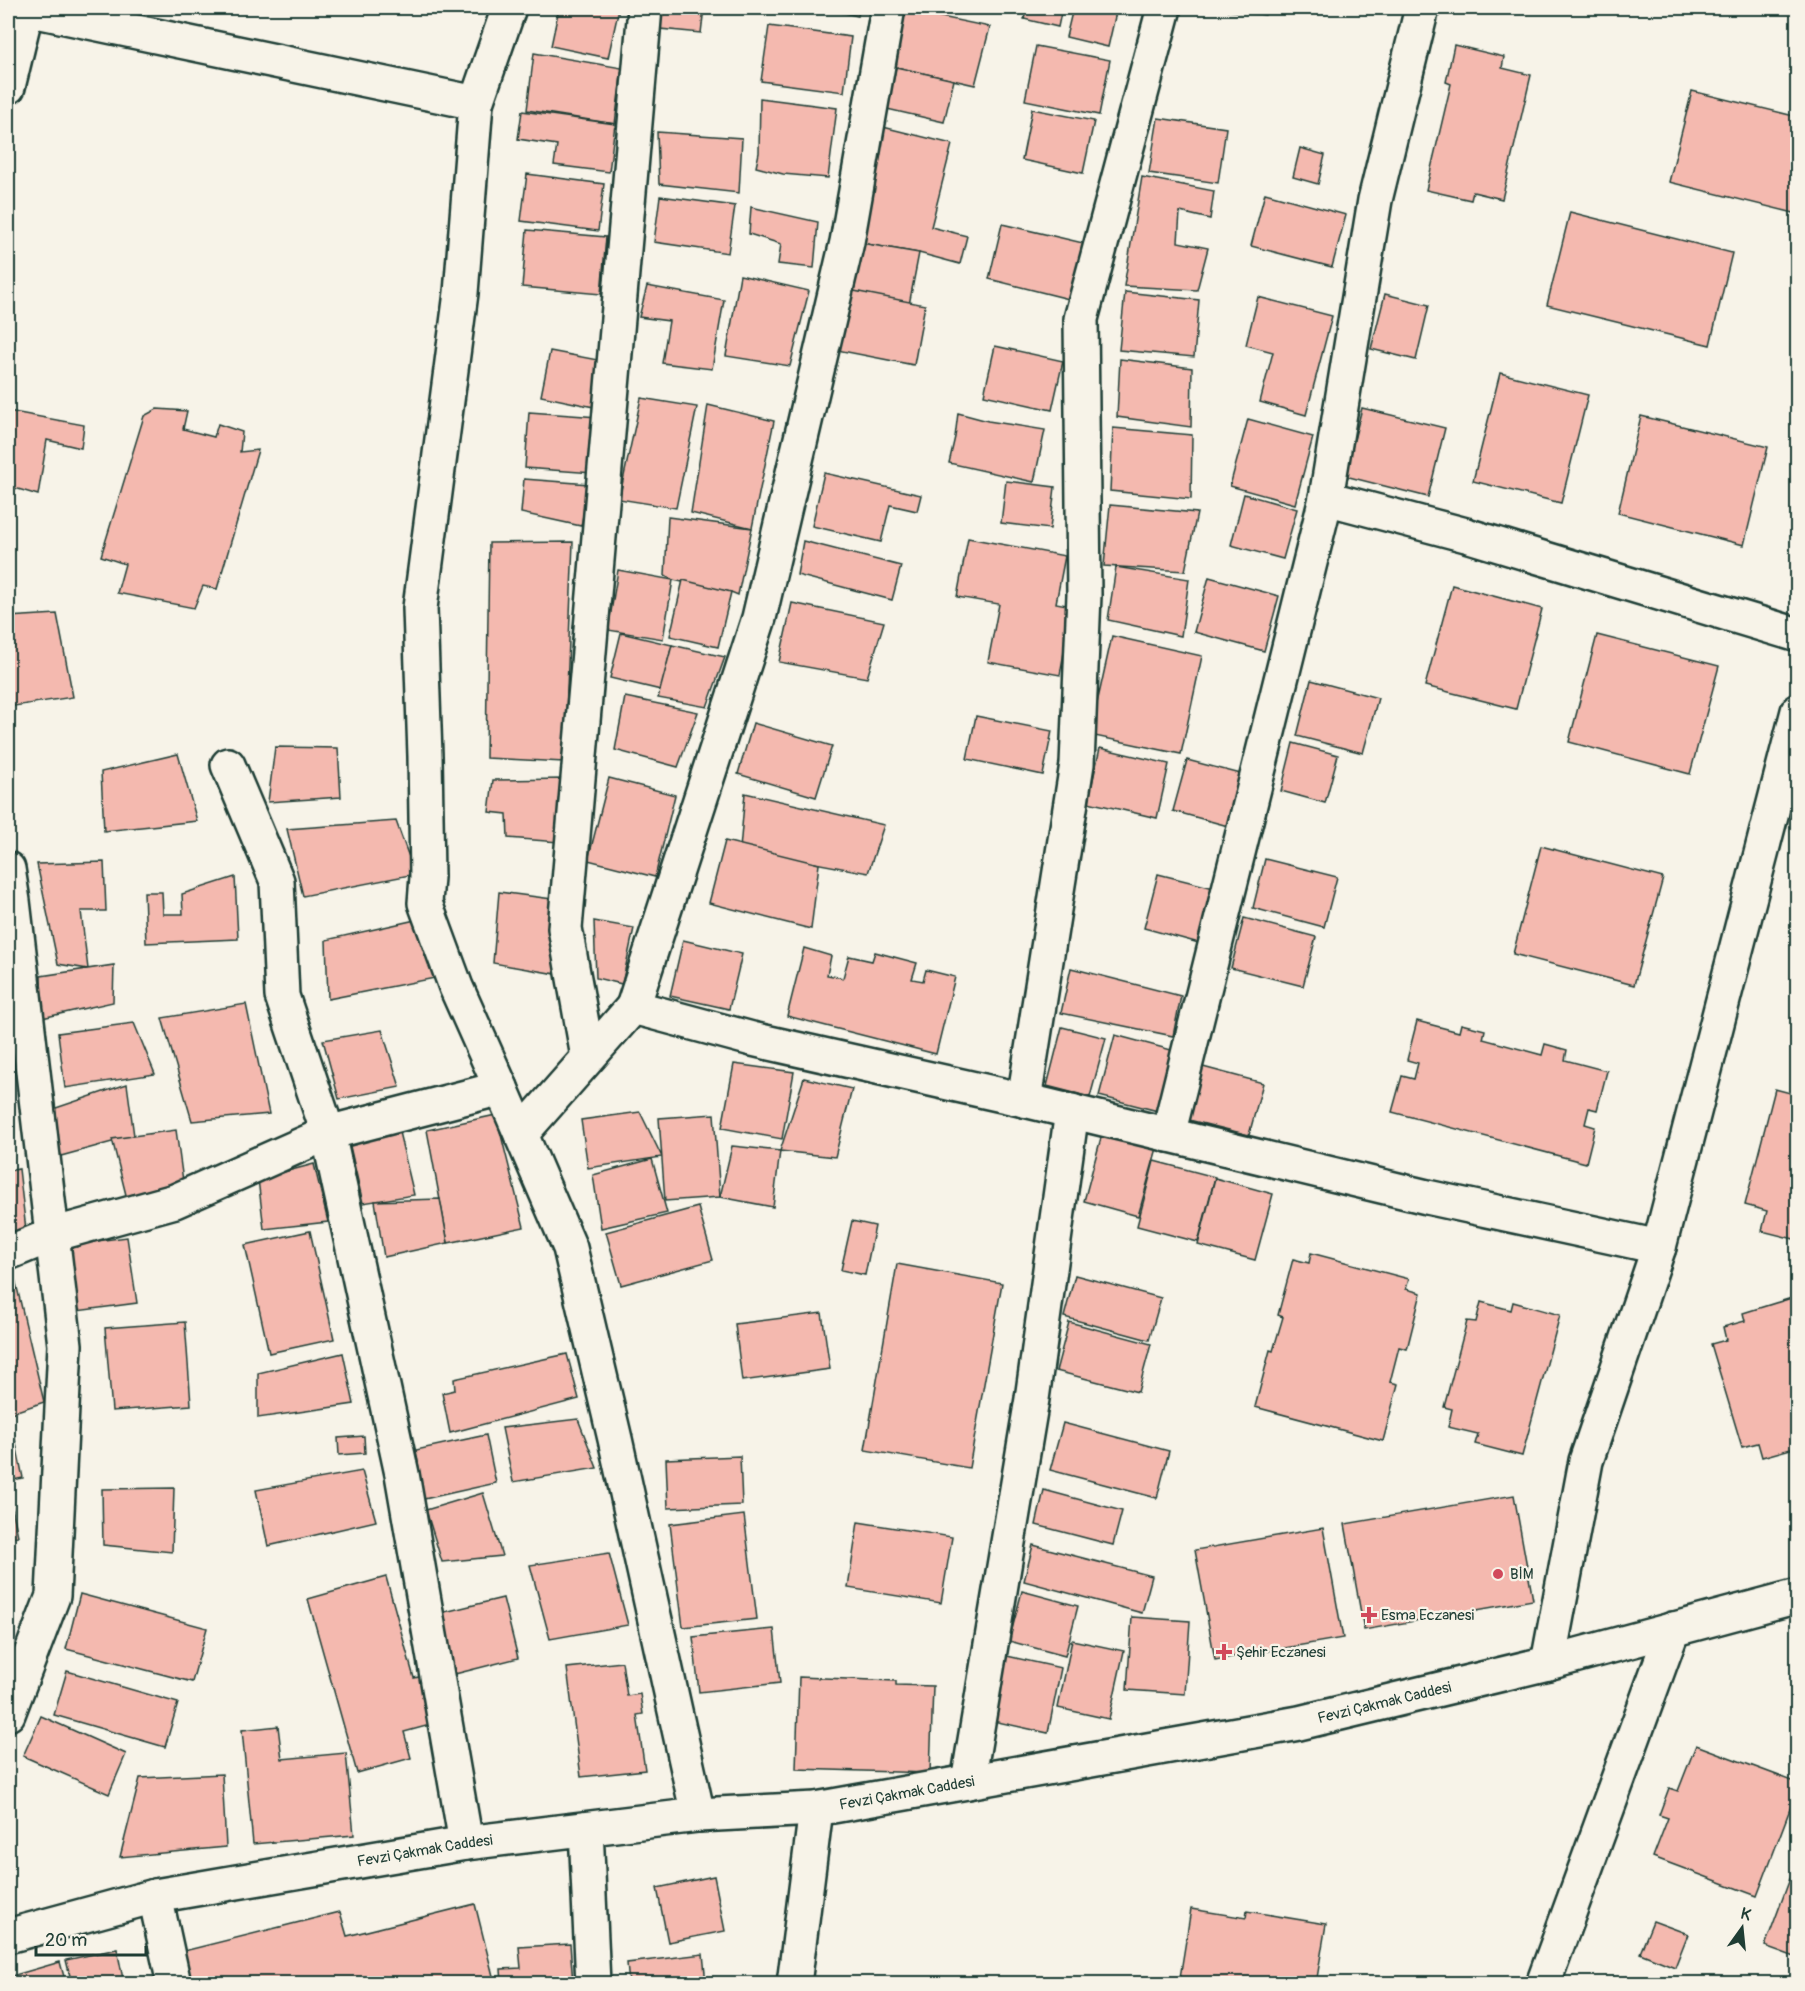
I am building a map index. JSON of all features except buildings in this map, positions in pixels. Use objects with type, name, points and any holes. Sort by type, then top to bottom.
[{"type":"street","points":[[8,87],[27,8],[476,103]]},
{"type":"street","points":[[510,8],[476,103],[461,293],[420,608],[425,756],[427,877],[425,903],[456,987],[570,1248],[615,1439],[698,1815]]},
{"type":"street","points":[[588,1058],[565,928],[645,8]]},
{"type":"street","points":[[521,1134],[633,1007],[759,618],[847,242],[888,8]]},
{"type":"street","points":[[1024,1100],[1077,764],[1084,595],[1081,319],[1164,8]]},
{"type":"street","points":[[1168,1135],[1326,498],[1375,200],[1422,8]]},
{"type":"street","points":[[1326,498],[1466,535],[1797,635]]},
{"type":"street","points":[[1548,1663],[1586,1461],[1659,1247],[1797,711]]},
{"type":"street","points":[[228,765],[277,881],[282,996],[328,1133],[402,1474],[466,1843]]},
{"type":"street","points":[[8,869],[12,932],[65,1345],[53,1596],[8,1714]]},
{"type":"street","points":[[633,1007],[752,1039],[1072,1111],[1427,1197],[1659,1247]]},
{"type":"street","points":[[8,1253],[52,1235],[175,1201],[328,1133],[501,1088]]},
{"type":"street","points":[[968,1782],[1032,1399],[1072,1111]]},
{"type":"street","name":"Fevzi Çakmak Caddesi","points":[[8,1936],[155,1896],[466,1843],[698,1815],[816,1809],[1299,1723],[1548,1663],[1797,1596]]},
{"type":"street","points":[[1543,1983],[1673,1629]]},
{"type":"street","points":[[794,1983],[816,1809]]},
{"type":"street","points":[[586,1829],[593,1983]]},
{"type":"street","points":[[155,1896],[174,1983]]},
{"type":"place","name":"BİM","points":[[1498,1574]]},
{"type":"place","name":"Esma Eczanesi","points":[[1369,1615]]},
{"type":"place","name":"Şehir Eczanesi","points":[[1224,1652]]}]
